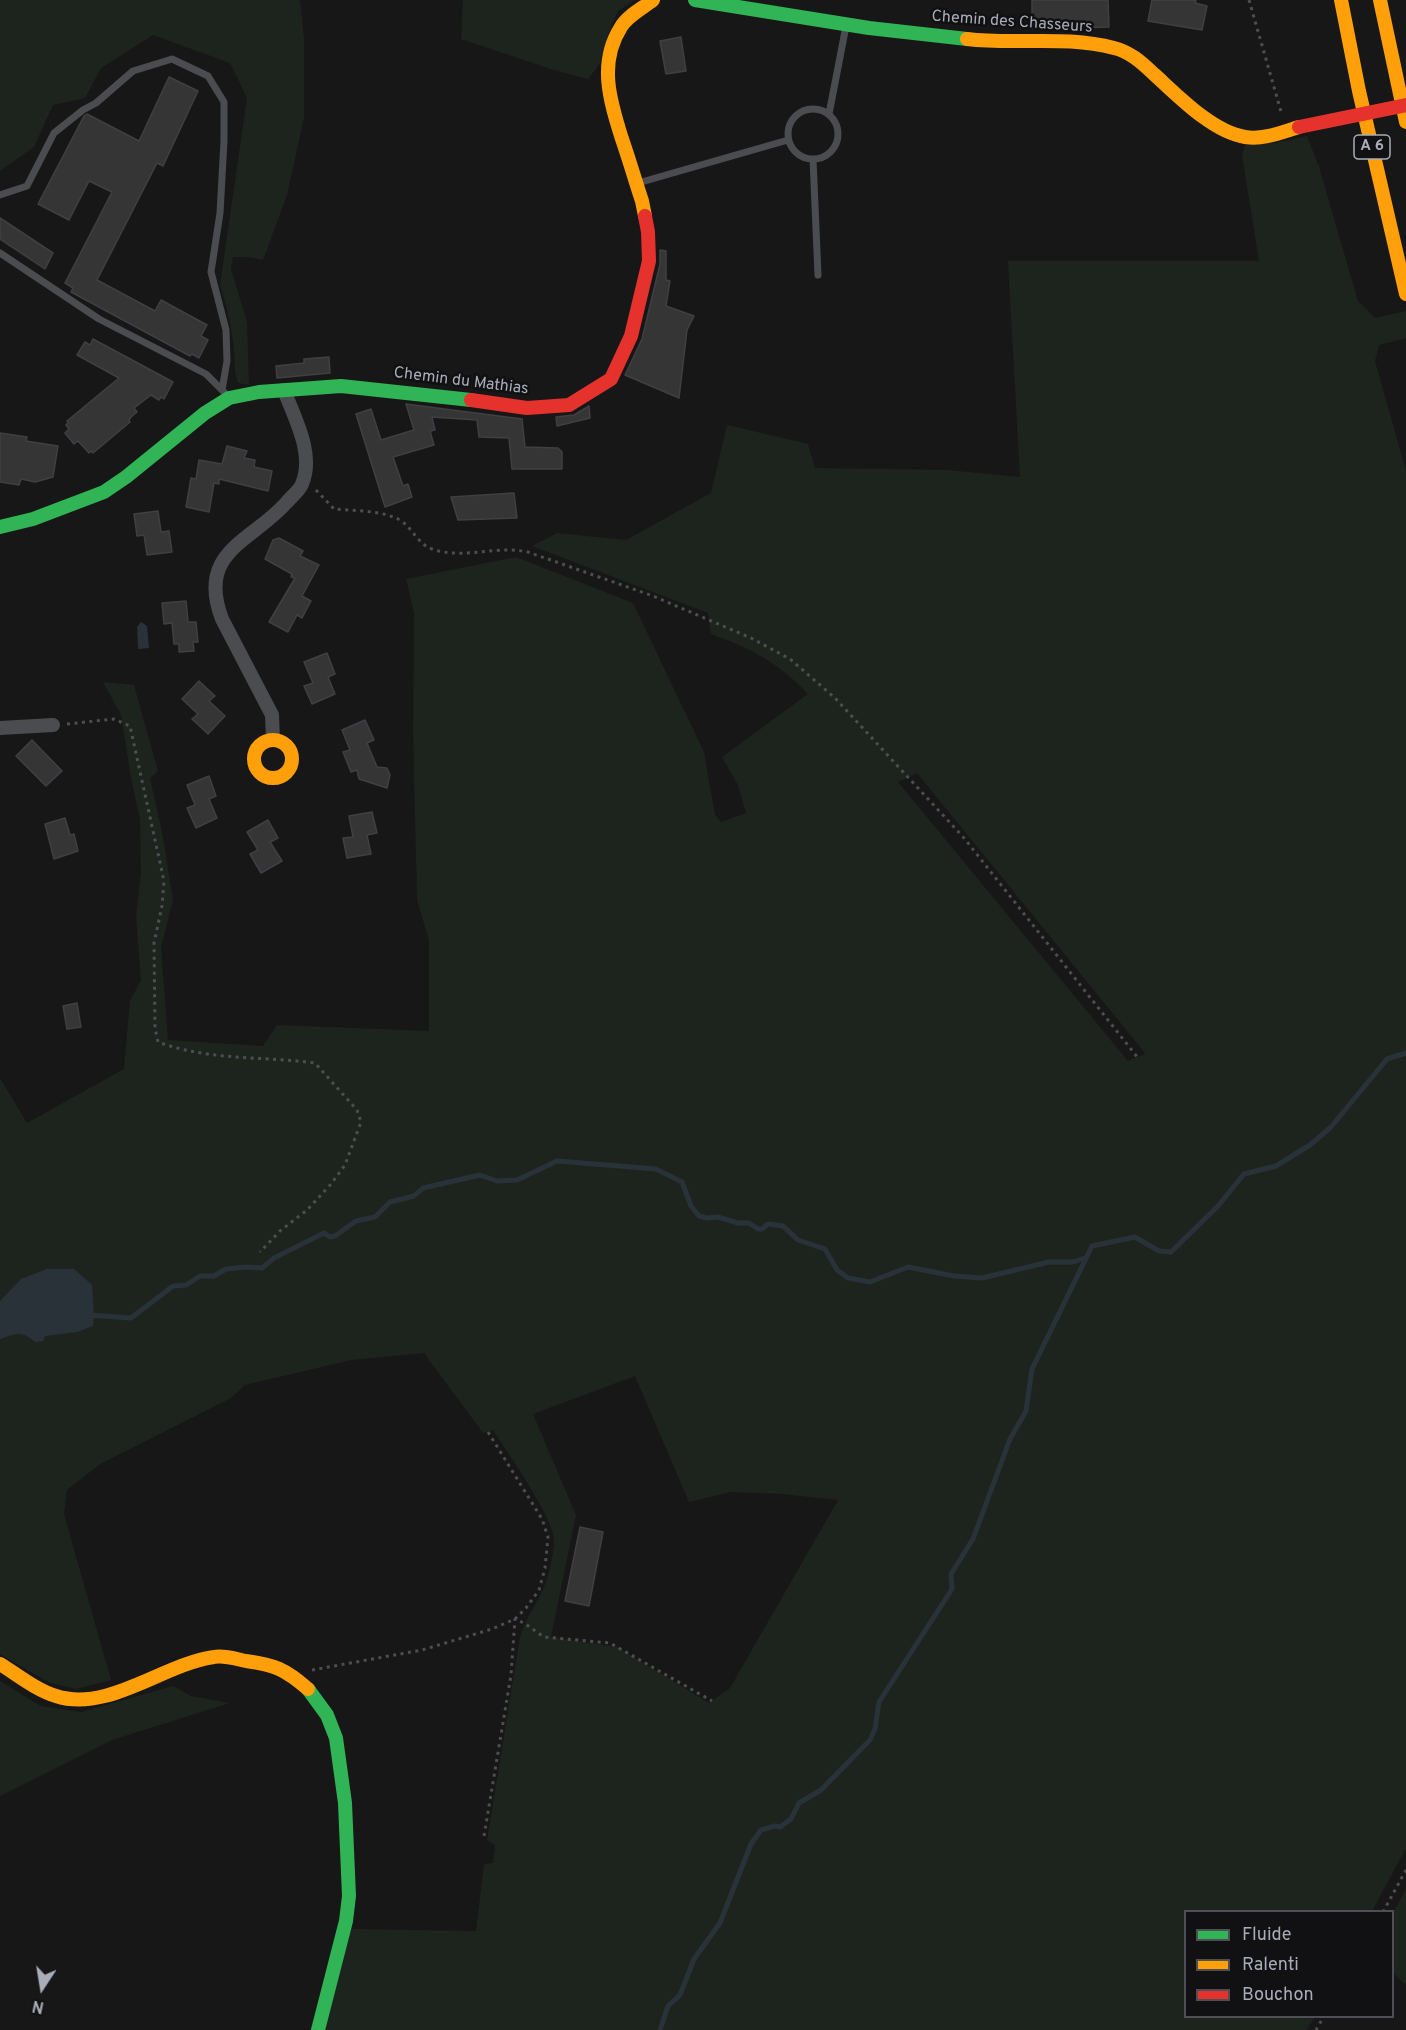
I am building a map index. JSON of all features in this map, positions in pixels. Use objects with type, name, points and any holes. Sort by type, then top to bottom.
[{"type":"main road","name":"Chemin du Mathias","points":[[0,527],[33,519],[104,492],[126,477],[225,394],[340,386],[458,398],[527,408],[569,405],[611,380],[631,336],[649,261],[648,232],[642,201],[611,103],[607,78],[608,62],[613,42],[622,24],[653,0]]},
{"type":"main road","name":"Chemin des Chasseurs","points":[[695,0],[847,24],[975,40],[1071,40],[1116,48],[1138,59],[1177,95],[1218,127],[1245,137],[1266,137],[1406,105]]},
{"type":"main road","name":"A 6","points":[[1341,0],[1359,91],[1406,294]]},
{"type":"main road","name":"A 6","points":[[1380,0],[1406,122]]},
{"type":"main road","points":[[0,1664],[39,1689],[57,1697],[78,1700],[100,1698],[188,1663],[217,1656],[273,1665],[293,1676],[312,1693],[327,1715],[336,1738],[348,1842],[350,1896],[346,1921],[318,2030]]},
{"type":"street","points":[[273,740],[272,715],[222,619],[216,604],[215,590],[223,561],[231,548],[279,510],[302,485],[306,465],[303,441],[284,390]]},
{"type":"street","points":[[0,728],[53,725]]},
{"type":"lane","points":[[829,114],[847,24]]},
{"type":"lane","points":[[0,195],[27,186],[54,133],[83,110],[96,103],[133,71],[172,59],[208,76],[224,102],[220,213],[211,272],[226,330],[225,394]]},
{"type":"lane","points":[[814,108],[829,114],[838,129],[835,146],[822,158],[813,159],[797,154],[788,140],[789,124],[799,112],[814,108]]},
{"type":"lane","points":[[636,183],[788,140]]},
{"type":"lane","points":[[813,159],[818,275]]},
{"type":"lane","points":[[0,253],[99,319],[206,374],[225,394]]},
{"type":"path","points":[[1250,0],[1293,129]]},
{"type":"path","points":[[303,479],[334,509],[399,519],[429,549],[455,554],[511,548],[528,552],[653,596],[751,638],[790,659],[835,698],[964,838],[1138,1058]]},
{"type":"path","points":[[53,725],[114,719],[130,726],[164,881],[162,906],[154,943],[155,1028],[158,1042],[175,1048],[216,1055],[315,1063],[357,1110],[361,1122],[345,1165],[307,1210],[280,1231],[260,1252]]},
{"type":"path","points":[[293,1676],[303,1671],[422,1650],[492,1629],[515,1619],[539,1590],[545,1568],[548,1537],[542,1519],[488,1432]]},
{"type":"path","points":[[515,1619],[544,1637],[610,1643],[712,1701]]},
{"type":"path","points":[[484,1836],[511,1676],[515,1619]]},
{"type":"path","points":[[1384,1910],[1406,1870]]},
{"type":"shaded area","points":[[0,0],[300,0],[304,39],[304,118],[287,195],[263,260],[233,257],[231,269],[247,322],[249,385],[238,383],[231,326],[220,285],[247,98],[230,63],[153,35],[101,68],[85,98],[53,105],[34,147],[0,171]]},
{"type":"shaded area","points":[[463,0],[635,0],[618,11],[599,65],[588,79],[461,39]]},
{"type":"shaded area","points":[[1307,136],[1319,167],[1358,301],[1375,318],[1406,311],[1406,338],[1379,345],[1375,361],[1406,471],[1406,1848],[1373,1910],[1184,1910],[1184,2018],[1314,2018],[1306,2030],[323,2030],[349,1929],[476,1931],[484,1864],[493,1863],[495,1845],[487,1840],[520,1637],[547,1579],[554,1538],[538,1500],[493,1430],[483,1433],[424,1353],[351,1360],[245,1385],[231,1398],[100,1464],[67,1490],[64,1514],[111,1680],[76,1689],[50,1683],[0,1654],[0,1078],[27,1123],[124,1069],[130,1001],[141,980],[136,917],[141,872],[140,819],[121,715],[103,682],[134,685],[158,771],[150,778],[163,837],[173,900],[161,948],[168,1040],[263,1046],[277,1025],[429,1031],[429,940],[417,900],[413,729],[414,613],[406,579],[516,557],[633,603],[704,752],[715,815],[721,822],[746,813],[738,785],[722,757],[808,694],[764,658],[740,645],[711,634],[708,613],[532,546],[557,533],[626,540],[711,493],[727,425],[808,444],[815,468],[947,470],[1020,477],[1008,261],[1259,261],[1242,155],[1245,145],[1275,143]],"holes":[[[917,773],[1145,1053],[1128,1061],[898,782]],[[635,1376],[689,1502],[731,1492],[782,1494],[838,1500],[730,1688],[709,1703],[617,1647],[551,1637],[576,1515],[533,1414]]]},
{"type":"shaded area","points":[[141,622],[147,626],[149,648],[138,649],[137,627]]},
{"type":"shaded area","points":[[47,1269],[74,1269],[92,1285],[93,1326],[77,1332],[45,1336],[43,1341],[35,1342],[22,1334],[0,1339],[0,1301],[21,1279]]},
{"type":"shaded area","points":[[0,1681],[41,1706],[81,1712],[173,1686],[191,1696],[230,1703],[112,1740],[0,1796]]},
{"type":"shaded area","points":[[1406,1889],[1406,1985],[1394,1974],[1394,1911]]},
{"type":"building","points":[[1032,0],[1108,0],[1109,27],[1032,29]]},
{"type":"building","points":[[1152,0],[1196,0],[1195,3],[1207,6],[1202,30],[1148,21]]},
{"type":"building","points":[[681,37],[686,71],[666,74],[660,41]]},
{"type":"building","points":[[169,77],[198,91],[163,166],[157,163],[97,280],[155,311],[161,300],[207,325],[201,336],[208,340],[199,358],[192,354],[190,356],[71,292],[73,288],[65,283],[112,192],[89,181],[69,220],[38,204],[84,116],[87,114],[139,141]]},
{"type":"building","points":[[0,218],[53,253],[45,269],[0,239]]},
{"type":"building","points":[[660,250],[666,251],[666,280],[670,281],[666,306],[694,316],[687,330],[679,398],[625,375],[642,339],[660,264]]},
{"type":"building","points":[[93,339],[173,382],[164,399],[161,397],[159,400],[151,395],[134,408],[137,412],[131,417],[130,422],[93,453],[91,451],[89,453],[78,441],[74,444],[65,433],[69,429],[66,425],[67,421],[119,378],[77,355],[85,342],[90,345]]},
{"type":"building","points":[[329,357],[330,373],[277,378],[276,366],[304,363],[304,359]]},
{"type":"building","points":[[406,404],[522,419],[525,447],[558,448],[562,452],[562,469],[512,469],[509,438],[479,437],[477,420],[432,417],[435,430],[430,431],[434,445],[393,457],[403,486],[408,484],[412,497],[385,507],[356,414],[371,409],[381,440],[414,430]]},
{"type":"building","points":[[589,406],[590,418],[557,426],[556,417],[574,415]]},
{"type":"building","points":[[0,433],[27,437],[26,441],[58,446],[53,477],[35,482],[21,479],[19,485],[0,482]]},
{"type":"building","points":[[227,446],[247,451],[244,458],[255,460],[254,467],[272,471],[268,491],[219,479],[219,484],[214,483],[209,512],[186,507],[191,478],[196,479],[199,460],[222,464]]},
{"type":"building","points":[[514,493],[517,518],[458,520],[451,497]]},
{"type":"building","points":[[158,511],[161,532],[169,531],[172,552],[147,555],[144,535],[137,536],[134,514]]},
{"type":"building","points":[[279,538],[303,551],[300,556],[319,565],[302,596],[311,601],[302,618],[297,615],[288,632],[269,622],[295,578],[265,559],[273,540]]},
{"type":"building","points":[[186,601],[188,622],[196,622],[198,642],[193,642],[194,651],[179,652],[179,644],[174,644],[172,623],[164,624],[162,603]]},
{"type":"building","points":[[327,653],[335,674],[328,677],[335,694],[312,704],[304,686],[313,683],[304,662]]},
{"type":"building","points":[[199,681],[215,696],[209,701],[225,716],[208,734],[192,719],[198,714],[182,699]]},
{"type":"building","points":[[365,720],[374,740],[367,743],[377,767],[387,768],[390,775],[387,788],[359,779],[357,770],[351,772],[343,752],[350,750],[342,730]]},
{"type":"building","points":[[32,740],[62,771],[46,786],[16,756]]},
{"type":"building","points":[[209,776],[216,796],[209,799],[217,818],[196,828],[187,808],[195,805],[187,785]]},
{"type":"building","points":[[372,812],[377,833],[367,835],[371,854],[347,858],[343,838],[353,837],[349,816]]},
{"type":"building","points":[[65,818],[70,835],[74,834],[78,851],[54,859],[45,824]]},
{"type":"building","points":[[268,820],[278,838],[270,842],[282,861],[261,873],[250,854],[258,850],[247,832]]},
{"type":"building","points":[[77,1003],[81,1027],[67,1029],[63,1006]]},
{"type":"building","points":[[580,1527],[603,1532],[589,1606],[565,1601]]},
{"type":"waterway","points":[[660,2030],[668,2006],[680,1995],[694,1959],[720,1923],[751,1844],[761,1830],[780,1827],[791,1819],[799,1803],[821,1790],[870,1740],[875,1729],[879,1702],[952,1589],[951,1574],[973,1539],[1010,1439],[1026,1411],[1032,1369],[1092,1246],[1135,1237],[1159,1251],[1171,1252],[1218,1206],[1244,1174],[1276,1166],[1310,1145],[1331,1127],[1387,1059],[1406,1053]]},
{"type":"waterway","points":[[89,1315],[131,1318],[173,1286],[186,1285],[200,1276],[214,1276],[226,1269],[262,1268],[274,1258],[324,1233],[330,1237],[335,1236],[356,1221],[375,1217],[390,1202],[414,1196],[423,1188],[480,1175],[497,1181],[517,1180],[557,1161],[656,1169],[682,1182],[691,1206],[699,1216],[749,1223],[758,1229],[768,1224],[783,1226],[798,1240],[825,1249],[837,1270],[848,1278],[870,1282],[908,1267],[954,1276],[982,1278],[1049,1262],[1073,1262],[1085,1258]]},
{"type":"traffic: fast","points":[[695,0],[869,28],[967,39]]},
{"type":"traffic: fast","points":[[0,527],[33,519],[104,492],[205,413],[229,398],[259,392],[341,386],[471,400]]},
{"type":"traffic: fast","points":[[308,1689],[327,1715],[336,1738],[345,1803],[349,1896],[346,1921],[318,2030]]},
{"type":"traffic: slow","points":[[645,216],[610,96],[608,68],[614,41],[621,27],[631,16],[653,0]]},
{"type":"traffic: slow","points":[[1341,0],[1359,91],[1406,294]]},
{"type":"traffic: slow","points":[[1380,0],[1406,122]]},
{"type":"traffic: slow","points":[[967,39],[1077,42],[1114,48],[1136,59],[1197,112],[1233,134],[1259,137],[1299,127]]},
{"type":"traffic: slow","points":[[273,740],[287,745],[292,759],[287,773],[273,778],[259,773],[254,759],[259,745],[273,740]]},
{"type":"traffic: slow","points":[[0,1664],[41,1690],[56,1696],[76,1699],[95,1698],[115,1693],[195,1661],[218,1657],[272,1666],[286,1672],[308,1689]]},
{"type":"traffic: jam","points":[[1299,127],[1406,105]]},
{"type":"traffic: jam","points":[[471,400],[527,408],[569,405],[611,379],[631,336],[649,261],[645,216]]}]
